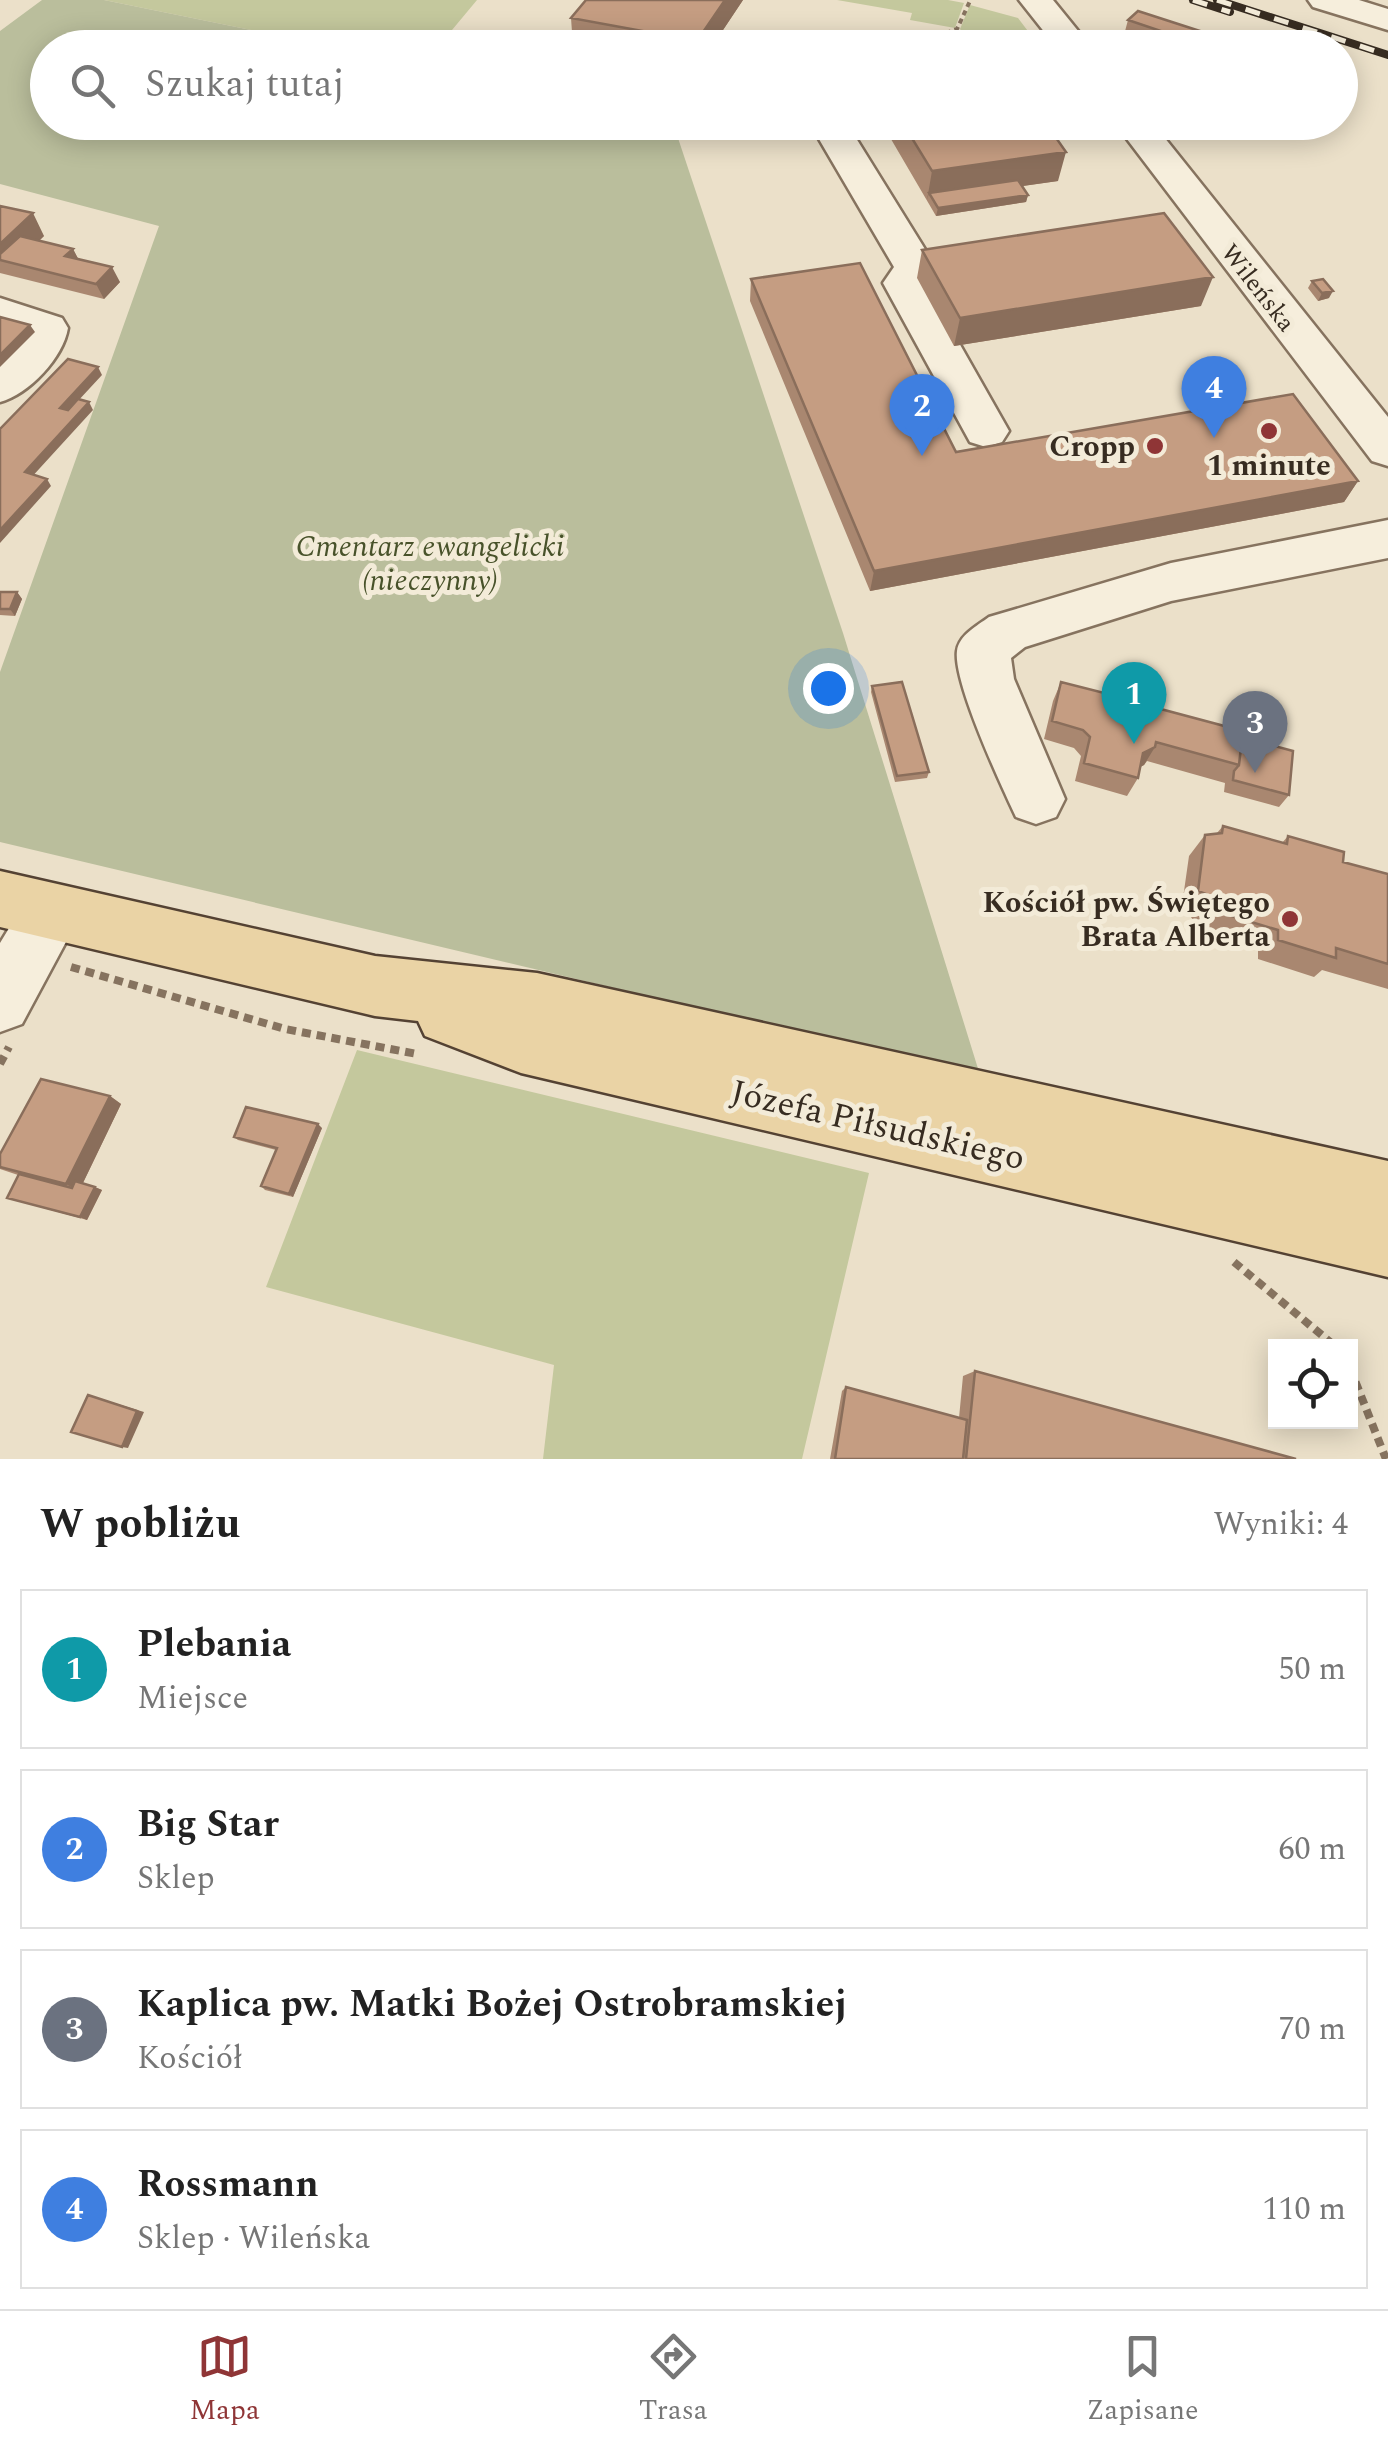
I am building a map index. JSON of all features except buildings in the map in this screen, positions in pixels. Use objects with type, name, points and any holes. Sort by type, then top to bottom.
[{"type":"main road","name":"Józefa Piłsudskiego","points":[[26,906],[374,986],[537,1003],[1388,1196]]},
{"type":"main road","name":"Józefa Piłsudskiego","points":[[374,986],[520,1041],[1388,1242]]},
{"type":"street","points":[[1036,0],[1060,30]]},
{"type":"street","points":[[1324,0],[1388,20]]},
{"type":"street","points":[[1369,0],[1388,6]]},
{"type":"street","points":[[838,140],[915,268],[904,282],[986,432]]},
{"type":"street","name":"Wileńska","points":[[1146,140],[1388,449]]},
{"type":"street","points":[[0,312],[47,328],[44,344],[0,387]]},
{"type":"street","points":[[1036,800],[987,679],[983,650],[1007,632],[1171,582],[1388,539]]},
{"type":"street","points":[[0,1002],[26,906]]},
{"type":"path","points":[[954,30],[970,1]]},
{"type":"path","points":[[1228,1257],[1326,1339]]},
{"type":"path","points":[[1358,1388],[1386,1459]]},
{"type":"green space","name":"Cmentarz ewangelicki (nieczynny)","points":[[42,0],[104,0],[251,30],[30,30],[30,140],[679,140],[843,633],[980,1075],[0,842],[0,672],[159,226],[0,184],[0,31]]},
{"type":"green space","points":[[104,0],[477,0],[452,30],[251,30]]},
{"type":"green space","points":[[837,0],[964,3],[955,28],[910,20],[912,13]]},
{"type":"green space","points":[[970,5],[1018,18],[1027,30],[961,30]]},
{"type":"green space","points":[[357,1050],[869,1173],[802,1459],[543,1459],[554,1365],[266,1287]]},
{"type":"railway","points":[[1193,0],[1230,12]]},
{"type":"railway","points":[[1217,0],[1310,30]]},
{"type":"railway","points":[[1358,45],[1388,55]]},
{"type":"place","name":"1 minute","points":[[1269,431]]},
{"type":"place","name":"Rossmann","points":[[1214,438]]},
{"type":"place","name":"Cropp","points":[[1155,446]]},
{"type":"place","name":"Big Star","points":[[922,456]]},
{"type":"place","name":"Plebania","points":[[1134,744]]},
{"type":"place","name":"Kaplica pw. Matki Bożej Ostrobramskiej","points":[[1255,773]]},
{"type":"place","name":"Kościół pw. Świętego Brata Alberta","points":[[1290,919]]}]
